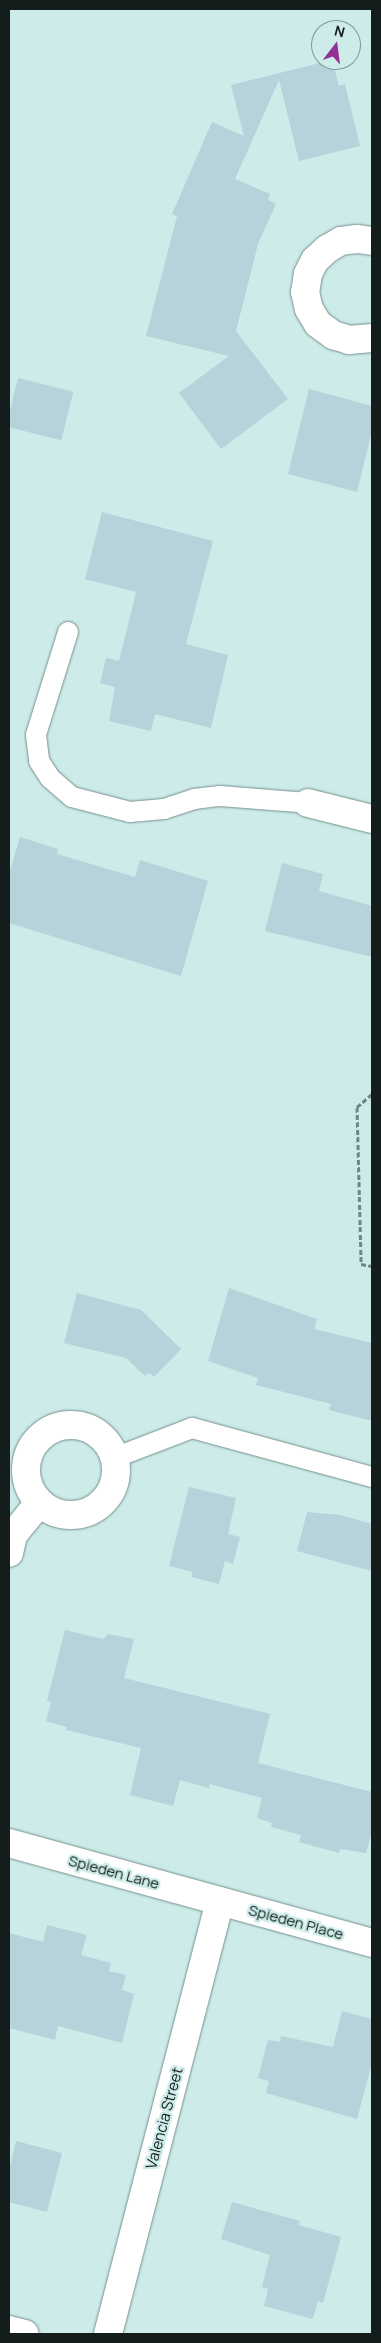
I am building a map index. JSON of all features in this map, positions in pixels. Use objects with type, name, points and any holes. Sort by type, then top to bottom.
[{"type":"street","points":[[372,242],[357,239],[341,241],[326,248],[312,267],[305,292],[309,309],[318,324],[333,335],[349,340],[372,338]]},
{"type":"street","points":[[308,802],[372,819]]},
{"type":"street","points":[[66,1425],[84,1426],[99,1435],[114,1458],[114,1483],[106,1499],[92,1510],[75,1516],[58,1514],[40,1503],[31,1491],[26,1475],[27,1457],[35,1441],[49,1430],[66,1425]]},
{"type":"street","points":[[9,1553],[13,1535],[40,1503]]},
{"type":"street","name":"Spieden Lane","points":[[9,1842],[220,1901]]},
{"type":"street","name":"Spieden Place","points":[[220,1901],[372,1943]]},
{"type":"street","name":"Valencia Street","points":[[108,2334],[220,1901]]},
{"type":"street","points":[[9,2330],[25,2334]]},
{"type":"lane","points":[[68,632],[36,735],[39,761],[50,778],[72,797],[130,812],[164,809],[194,798],[220,796],[308,802]]},
{"type":"lane","points":[[114,1458],[192,1428],[372,1477]]},
{"type":"path","points":[[372,1094],[357,1107],[361,1264],[372,1266]]},
{"type":"building","points":[[311,65],[311,70],[335,70],[339,86],[345,84],[360,146],[299,161],[279,80],[235,179],[270,194],[268,200],[276,204],[258,244],[236,331],[288,399],[221,449],[179,393],[229,356],[146,336],[177,216],[172,214],[212,122],[244,136],[231,85]]},
{"type":"building","points":[[18,378],[73,392],[61,440],[9,427],[9,414]]},
{"type":"building","points":[[309,389],[372,406],[372,431],[357,492],[288,474]]},
{"type":"building","points":[[102,512],[213,541],[186,644],[228,655],[211,728],[155,714],[151,731],[109,721],[115,687],[100,683],[106,658],[119,661],[136,592],[85,579]]},
{"type":"building","points":[[20,837],[58,849],[57,854],[135,877],[140,860],[208,881],[181,976],[9,923],[9,874]]},
{"type":"building","points":[[282,863],[323,874],[319,891],[372,906],[372,957],[265,931]]},
{"type":"building","points":[[229,1288],[317,1319],[314,1329],[372,1343],[372,1421],[329,1410],[331,1404],[256,1385],[258,1378],[208,1361]]},
{"type":"building","points":[[77,1293],[141,1310],[181,1349],[154,1377],[149,1373],[145,1376],[126,1358],[64,1343]]},
{"type":"building","points":[[189,1487],[236,1498],[228,1534],[240,1537],[233,1564],[225,1561],[219,1584],[191,1577],[193,1572],[169,1566]]},
{"type":"building","points":[[307,1512],[341,1515],[372,1524],[372,1571],[297,1551]]},
{"type":"building","points":[[65,1630],[103,1639],[108,1634],[134,1639],[124,1678],[270,1714],[258,1763],[372,1792],[372,1832],[366,1853],[340,1849],[339,1853],[299,1842],[301,1835],[271,1827],[272,1823],[257,1818],[262,1798],[210,1784],[209,1788],[180,1780],[173,1806],[130,1795],[141,1748],[66,1730],[67,1727],[46,1721],[51,1702],[47,1701]]},
{"type":"building","points":[[47,1925],[87,1935],[81,1955],[111,1963],[109,1971],[126,1975],[122,1990],[134,1994],[122,2043],[58,2026],[55,2040],[9,2028],[9,1933],[43,1942]]},
{"type":"building","points":[[342,2011],[372,2019],[372,2063],[357,2119],[266,2093],[269,2081],[258,2078],[268,2040],[280,2042],[281,2036],[333,2047]]},
{"type":"building","points":[[16,2141],[62,2153],[47,2212],[9,2202],[9,2171]]},
{"type":"building","points":[[232,2202],[300,2221],[299,2225],[341,2237],[323,2303],[318,2301],[313,2319],[264,2306],[268,2289],[262,2287],[270,2255],[221,2239]]}]
